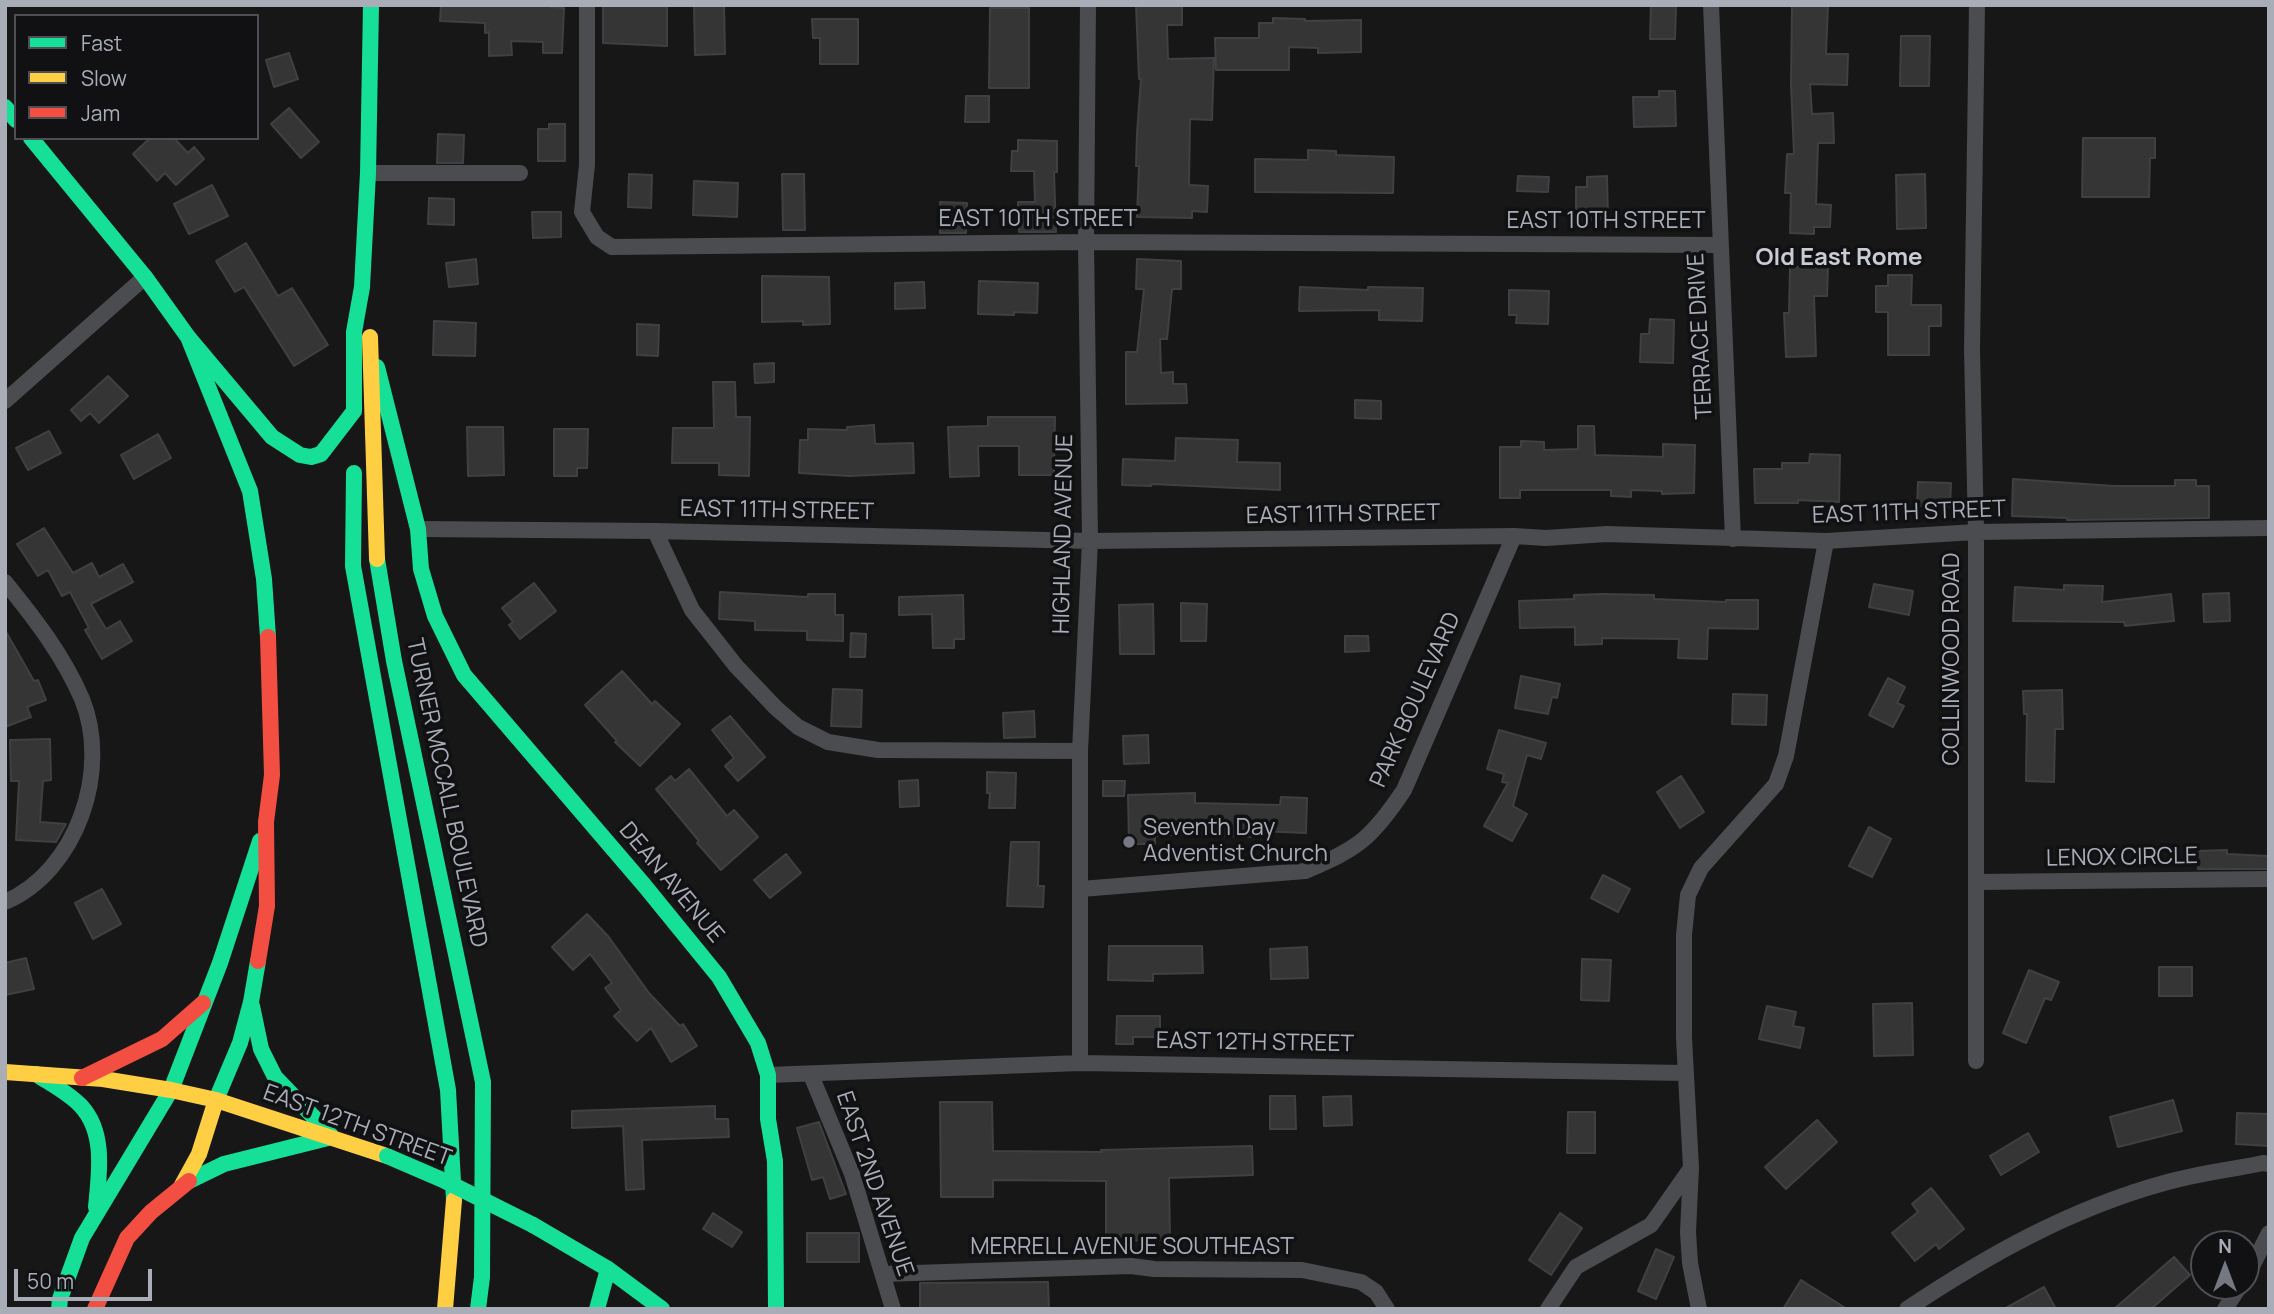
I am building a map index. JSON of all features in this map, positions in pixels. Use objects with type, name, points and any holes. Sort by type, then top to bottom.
[{"type":"main road","name":"TURNER MCCALL BOULEVARD","points":[[354,437],[354,332],[362,286],[368,173],[371,5]]},
{"type":"main road","points":[[33,140],[145,277],[188,337],[272,437],[300,455],[311,457],[321,454],[355,411]]},
{"type":"main road","name":"TURNER MCCALL BOULEVARD","points":[[362,286],[370,337],[375,549],[394,661],[483,1082],[482,1277],[478,1309]]},
{"type":"main road","points":[[95,1309],[127,1238],[182,1185],[199,1154],[216,1100],[240,1043],[251,1002],[267,905],[266,822],[272,775],[272,734],[264,579],[250,491],[188,337]]},
{"type":"main road","name":"DEAN AVENUE","points":[[370,337],[418,529],[421,569],[435,616],[464,675],[719,977],[758,1043],[768,1075],[768,1119],[775,1161],[776,1309]]},
{"type":"main road","name":"TURNER MCCALL BOULEVARD","points":[[354,463],[353,566],[448,1090],[454,1208],[445,1309]]},
{"type":"main road","points":[[59,1309],[82,1237],[171,1090],[205,1001],[266,822]]},
{"type":"main road","points":[[82,1077],[162,1039],[205,1001]]},
{"type":"main road","points":[[182,1185],[224,1164],[332,1137],[275,1077],[261,1049],[251,1002]]},
{"type":"main road","name":"EAST 12TH STREET","points":[[5,1072],[82,1077],[171,1090],[216,1100],[387,1156],[445,1181],[533,1225],[608,1269],[662,1309]]},
{"type":"main road","points":[[36,1074],[80,1106],[91,1120],[100,1157],[96,1213]]},
{"type":"main road","points":[[429,1296],[454,1208]]},
{"type":"main road","points":[[597,1309],[608,1269]]},
{"type":"main road","points":[[756,1309],[772,1302],[777,1290]]},
{"type":"street","name":"EAST 10TH STREET","points":[[587,5],[587,165],[582,212],[597,237],[611,247],[1086,242],[1719,245]]},
{"type":"street","name":"HIGHLAND AVENUE","points":[[1080,1063],[1080,751],[1090,541],[1086,242],[1088,5]]},
{"type":"street","name":"TERRACE DRIVE","points":[[1711,5],[1733,539]]},
{"type":"street","name":"COLLINWOOD ROAD","points":[[1976,1061],[1976,532],[1972,349],[1977,5]]},
{"type":"street","points":[[368,173],[520,173]]},
{"type":"street","points":[[5,401],[145,277]]},
{"type":"street","name":"EAST 11TH STREET","points":[[418,529],[654,531],[1090,541],[1514,536],[1546,538],[1607,534],[1826,541],[1976,532],[2269,528]]},
{"type":"street","points":[[654,531],[692,610],[736,666],[798,727],[828,742],[878,750],[1080,751]]},
{"type":"street","name":"PARK BOULEVARD","points":[[1081,889],[1305,871],[1360,844],[1381,825],[1404,790],[1514,536]]},
{"type":"street","points":[[1699,1309],[1689,1263],[1688,1232],[1691,1168],[1685,1073],[1684,935],[1688,895],[1700,868],[1776,784],[1786,756],[1826,541]]},
{"type":"street","points":[[5,582],[38,622],[63,660],[83,701],[92,755],[82,814],[62,855],[32,887],[5,902]]},
{"type":"street","name":"LENOX CIRCLE","points":[[1976,882],[2269,879]]},
{"type":"street","name":"EAST 12TH STREET","points":[[768,1075],[1080,1063],[1685,1073]]},
{"type":"street","name":"EAST 2ND AVENUE","points":[[811,1075],[852,1174],[893,1309]]},
{"type":"street","points":[[1907,1309],[1969,1268],[2049,1225],[2098,1205],[2166,1182],[2269,1164]]},
{"type":"street","points":[[1548,1309],[1576,1267],[1651,1224],[1691,1168]]},
{"type":"street","points":[[2260,1251],[2269,1233]]},
{"type":"street","name":"MERRELL AVENUE SOUTHEAST","points":[[883,1274],[1131,1266],[1154,1269],[1303,1270],[1361,1282],[1376,1292],[1387,1309]]},
{"type":"building","points":[[441,5],[551,5],[564,8],[562,53],[543,53],[543,42],[511,41],[512,55],[489,56],[489,32],[485,33],[485,23],[440,21]]},
{"type":"building","points":[[603,5],[667,5],[667,46],[603,43]]},
{"type":"building","points":[[694,5],[724,5],[725,54],[695,55]]},
{"type":"building","points":[[1136,5],[1182,5],[1182,25],[1167,25],[1168,59],[1214,58],[1212,120],[1190,119],[1189,185],[1208,186],[1207,212],[1192,211],[1192,218],[1137,217],[1139,166],[1136,166],[1141,79]]},
{"type":"building","points":[[1651,5],[1676,5],[1675,39],[1650,39]]},
{"type":"building","points":[[1792,5],[1828,5],[1826,54],[1848,54],[1847,85],[1810,84],[1812,114],[1833,113],[1834,143],[1818,143],[1816,204],[1831,205],[1830,227],[1814,227],[1814,234],[1790,233],[1791,193],[1785,193],[1787,154],[1794,154]]},
{"type":"building","points":[[990,8],[1029,8],[1029,88],[989,88]]},
{"type":"building","points":[[1273,18],[1305,21],[1361,20],[1361,52],[1318,53],[1318,48],[1289,47],[1289,70],[1216,70],[1215,38],[1259,38],[1259,23],[1273,23]]},
{"type":"building","points":[[812,19],[858,19],[858,64],[820,64],[820,38],[813,38]]},
{"type":"building","points":[[1901,36],[1930,36],[1929,86],[1900,86]]},
{"type":"building","points":[[289,53],[298,79],[274,87],[266,60]]},
{"type":"building","points":[[1659,91],[1675,91],[1676,126],[1634,127],[1633,97],[1659,97]]},
{"type":"building","points":[[966,96],[989,96],[989,122],[965,122]]},
{"type":"building","points":[[289,108],[319,142],[301,158],[271,124]]},
{"type":"building","points":[[549,124],[565,124],[565,161],[538,161],[538,129],[549,129]]},
{"type":"building","points":[[438,134],[464,135],[463,163],[437,163]]},
{"type":"building","points":[[2083,138],[2155,138],[2155,158],[2150,158],[2149,197],[2082,197]]},
{"type":"building","points":[[148,140],[176,140],[188,153],[194,147],[204,159],[176,185],[165,173],[157,181],[133,154]]},
{"type":"building","points":[[1018,140],[1057,141],[1057,172],[1054,172],[1056,232],[1019,232],[1018,202],[1035,202],[1034,171],[1011,171],[1012,151],[1018,151]]},
{"type":"building","points":[[1308,150],[1336,151],[1336,155],[1394,157],[1393,193],[1255,192],[1255,159],[1308,160]]},
{"type":"building","points":[[629,174],[652,175],[651,208],[628,207]]},
{"type":"building","points":[[782,174],[804,174],[805,230],[783,230]]},
{"type":"building","points":[[1925,174],[1926,228],[1897,229],[1896,175]]},
{"type":"building","points":[[1518,176],[1549,177],[1548,192],[1517,191]]},
{"type":"building","points":[[1607,176],[1608,219],[1576,220],[1576,187],[1587,187],[1587,177]]},
{"type":"building","points":[[694,181],[738,183],[737,217],[693,215]]},
{"type":"building","points":[[212,185],[228,216],[189,234],[174,204]]},
{"type":"building","points":[[429,198],[454,199],[454,225],[428,224]]},
{"type":"building","points":[[940,202],[967,203],[966,233],[940,233]]},
{"type":"building","points":[[532,212],[561,212],[561,237],[533,238]]},
{"type":"building","points":[[246,243],[278,296],[292,288],[328,345],[294,366],[244,287],[235,292],[216,261]]},
{"type":"building","points":[[476,259],[478,284],[449,287],[446,263]]},
{"type":"building","points":[[1137,259],[1181,261],[1181,289],[1172,289],[1167,339],[1160,339],[1161,373],[1173,372],[1173,384],[1186,384],[1187,403],[1126,404],[1126,352],[1137,352],[1144,289],[1136,289]]},
{"type":"building","points":[[1790,267],[1828,267],[1827,296],[1814,296],[1816,356],[1786,357],[1784,313],[1789,313]]},
{"type":"building","points":[[1888,275],[1912,275],[1911,305],[1941,305],[1941,326],[1929,326],[1929,355],[1888,355],[1888,312],[1876,312],[1876,286],[1888,286]]},
{"type":"building","points":[[762,276],[829,277],[830,324],[803,325],[803,321],[762,322]]},
{"type":"building","points":[[979,281],[1038,283],[1037,313],[978,314]]},
{"type":"building","points":[[924,282],[925,308],[895,309],[895,283]]},
{"type":"building","points":[[1300,287],[1368,290],[1368,287],[1423,288],[1422,321],[1379,320],[1379,310],[1299,311]]},
{"type":"building","points":[[1509,290],[1549,291],[1548,324],[1516,323],[1517,315],[1509,315]]},
{"type":"building","points":[[1650,319],[1674,320],[1673,363],[1640,362],[1641,334],[1649,334]]},
{"type":"building","points":[[434,321],[476,323],[475,356],[433,355]]},
{"type":"building","points":[[637,324],[659,325],[658,356],[637,355]]},
{"type":"building","points":[[774,363],[774,382],[755,383],[754,364]]},
{"type":"building","points":[[108,376],[128,396],[99,423],[90,413],[81,421],[71,410]]},
{"type":"building","points":[[713,382],[735,382],[736,417],[750,417],[749,476],[719,475],[719,463],[672,463],[673,428],[714,428]]},
{"type":"building","points":[[1355,400],[1381,401],[1381,419],[1355,418]]},
{"type":"building","points":[[988,417],[1055,417],[1054,475],[1019,475],[1019,446],[978,446],[979,476],[950,477],[948,427],[988,426]]},
{"type":"building","points":[[874,425],[875,444],[913,443],[914,473],[849,476],[799,473],[800,440],[808,440],[808,429],[847,430],[847,427]]},
{"type":"building","points":[[1578,426],[1594,426],[1595,455],[1663,457],[1663,444],[1695,445],[1694,493],[1662,494],[1662,491],[1631,490],[1631,497],[1611,496],[1611,490],[1520,490],[1520,498],[1500,498],[1500,447],[1521,447],[1521,441],[1544,442],[1544,450],[1578,449]]},
{"type":"building","points":[[467,427],[503,427],[504,475],[468,476]]},
{"type":"building","points":[[554,429],[588,429],[587,468],[577,468],[577,476],[554,476]]},
{"type":"building","points":[[49,431],[61,453],[28,470],[16,448]]},
{"type":"building","points":[[158,434],[171,458],[134,479],[121,455]]},
{"type":"building","points":[[1176,438],[1238,440],[1237,462],[1280,463],[1280,490],[1122,485],[1123,459],[1175,461]]},
{"type":"building","points":[[1810,454],[1840,455],[1839,502],[1798,500],[1798,503],[1755,503],[1754,469],[1782,469],[1782,463],[1809,463]]},
{"type":"building","points":[[2013,479],[2114,486],[2175,486],[2175,480],[2196,480],[2196,486],[2209,486],[2209,518],[2067,520],[2012,516]]},
{"type":"building","points":[[1918,482],[1951,483],[1950,507],[1917,506]]},
{"type":"building","points":[[44,528],[73,573],[92,563],[99,577],[123,564],[133,582],[91,604],[106,629],[120,621],[132,641],[102,659],[85,630],[89,628],[70,592],[62,596],[48,570],[38,576],[17,544]]},
{"type":"building","points":[[534,583],[556,611],[520,639],[509,625],[513,622],[502,608]]},
{"type":"building","points":[[1874,584],[1913,591],[1909,615],[1869,607]]},
{"type":"building","points":[[2064,585],[2103,586],[2102,602],[2171,594],[2174,621],[2125,626],[2124,622],[2013,621],[2015,587],[2064,590]]},
{"type":"building","points":[[720,592],[808,597],[808,594],[835,594],[835,615],[843,615],[843,641],[807,640],[807,631],[755,630],[755,621],[719,619]]},
{"type":"building","points":[[2229,593],[2230,621],[2204,622],[2203,594]]},
{"type":"building","points":[[963,595],[964,639],[954,639],[954,648],[933,648],[932,614],[899,615],[899,597]]},
{"type":"building","points":[[1574,595],[1654,595],[1654,599],[1726,602],[1758,600],[1758,629],[1708,628],[1707,659],[1678,658],[1679,639],[1602,638],[1602,644],[1575,645],[1575,627],[1520,628],[1519,601],[1574,599]]},
{"type":"building","points":[[1181,603],[1207,604],[1206,641],[1181,641]]},
{"type":"building","points":[[1153,604],[1154,654],[1120,654],[1119,605]]},
{"type":"building","points":[[5,630],[34,681],[38,680],[46,700],[27,707],[31,717],[5,727]]},
{"type":"building","points":[[851,633],[866,634],[865,657],[850,657]]},
{"type":"building","points":[[1345,636],[1368,636],[1369,651],[1345,652]]},
{"type":"building","points":[[622,671],[652,704],[655,701],[680,724],[640,766],[615,742],[617,741],[585,705]]},
{"type":"building","points":[[1521,676],[1560,684],[1557,698],[1552,697],[1548,714],[1515,708]]},
{"type":"building","points":[[1888,678],[1905,687],[1897,703],[1904,706],[1893,727],[1869,715]]},
{"type":"building","points":[[833,689],[862,690],[861,727],[831,726]]},
{"type":"building","points":[[2062,690],[2063,729],[2055,729],[2054,782],[2026,781],[2027,714],[2024,714],[2023,691]]},
{"type":"building","points":[[1733,694],[1767,695],[1766,725],[1732,724]]},
{"type":"building","points":[[1034,711],[1035,737],[1004,738],[1003,713]]},
{"type":"building","points":[[730,716],[765,757],[738,781],[725,766],[734,758],[712,730]]},
{"type":"building","points":[[1499,730],[1546,743],[1541,759],[1527,755],[1513,806],[1527,814],[1512,841],[1484,826],[1508,783],[1502,782],[1504,774],[1487,769]]},
{"type":"building","points":[[1148,735],[1149,763],[1124,764],[1123,736]]},
{"type":"building","points":[[50,739],[51,780],[43,781],[40,822],[66,824],[56,842],[16,840],[19,781],[11,781],[10,740]]},
{"type":"building","points":[[689,769],[727,816],[734,810],[758,837],[721,870],[656,789],[671,776],[675,781]]},
{"type":"building","points":[[987,772],[1016,773],[1015,808],[989,808]]},
{"type":"building","points":[[1681,776],[1704,812],[1680,828],[1657,792]]},
{"type":"building","points":[[918,780],[919,806],[900,807],[899,781]]},
{"type":"building","points":[[1103,781],[1125,781],[1124,796],[1103,796]]},
{"type":"building","points":[[1195,793],[1195,803],[1280,805],[1281,797],[1307,798],[1306,833],[1258,831],[1258,837],[1220,836],[1220,833],[1155,836],[1155,844],[1129,844],[1128,795]]},
{"type":"building","points":[[1869,827],[1891,839],[1872,877],[1849,866]]},
{"type":"building","points":[[1011,842],[1039,842],[1038,886],[1044,886],[1043,907],[1007,906]]},
{"type":"building","points":[[2227,850],[2227,854],[2269,856],[2269,869],[2198,869],[2197,851]]},
{"type":"building","points":[[786,854],[801,873],[770,898],[754,880]]},
{"type":"building","points":[[1603,875],[1630,889],[1618,912],[1591,898]]},
{"type":"building","points":[[102,889],[121,924],[93,939],[75,903]]},
{"type":"building","points":[[587,914],[608,936],[649,993],[680,1026],[683,1024],[697,1046],[671,1062],[651,1028],[637,1041],[614,1016],[621,1010],[605,988],[612,983],[590,954],[573,970],[552,947]]},
{"type":"building","points":[[1109,946],[1202,946],[1203,973],[1153,974],[1153,981],[1108,980]]},
{"type":"building","points":[[1307,947],[1308,978],[1271,979],[1270,949]]},
{"type":"building","points":[[26,958],[34,989],[5,995],[5,963]]},
{"type":"building","points":[[1582,959],[1611,960],[1609,1001],[1581,1000]]},
{"type":"building","points":[[2159,967],[2192,967],[2192,996],[2159,996]]},
{"type":"building","points":[[2029,970],[2059,982],[2051,1000],[2045,998],[2026,1043],[2003,1033]]},
{"type":"building","points":[[1912,1003],[1913,1055],[1874,1056],[1873,1004]]},
{"type":"building","points":[[1767,1006],[1796,1012],[1793,1026],[1804,1028],[1800,1048],[1759,1039]]},
{"type":"building","points":[[1117,1016],[1160,1016],[1160,1037],[1133,1037],[1133,1044],[1116,1044]]},
{"type":"building","points":[[1270,1096],[1295,1096],[1296,1129],[1270,1129]]},
{"type":"building","points":[[1351,1096],[1352,1125],[1324,1126],[1323,1097]]},
{"type":"building","points":[[2173,1100],[2182,1131],[2118,1147],[2110,1117]]},
{"type":"building","points":[[940,1102],[992,1102],[993,1151],[1102,1152],[1101,1150],[1252,1146],[1253,1175],[1169,1178],[1170,1240],[1106,1241],[1106,1181],[993,1180],[993,1197],[941,1197]]},
{"type":"building","points":[[715,1106],[715,1119],[728,1119],[729,1137],[642,1140],[644,1189],[626,1190],[623,1126],[572,1128],[572,1111]]},
{"type":"building","points":[[1568,1112],[1595,1112],[1595,1153],[1567,1153]]},
{"type":"building","points":[[2237,1113],[2269,1114],[2269,1146],[2236,1144]]},
{"type":"building","points":[[1817,1120],[1837,1142],[1786,1189],[1765,1167]]},
{"type":"building","points":[[819,1122],[846,1194],[830,1199],[823,1177],[812,1180],[797,1128]]},
{"type":"building","points":[[2028,1133],[2039,1152],[2001,1175],[1990,1156]]},
{"type":"building","points":[[1931,1188],[1964,1229],[1939,1249],[1936,1244],[1915,1261],[1892,1233],[1918,1212],[1912,1204]]},
{"type":"building","points":[[713,1213],[742,1232],[732,1247],[703,1229]]},
{"type":"building","points":[[1560,1213],[1582,1228],[1551,1275],[1529,1260]]},
{"type":"building","points":[[807,1233],[859,1233],[859,1262],[807,1262]]},
{"type":"building","points":[[1656,1249],[1674,1257],[1656,1299],[1638,1291]]},
{"type":"building","points":[[2174,1257],[2190,1275],[2151,1309],[2114,1309]]},
{"type":"building","points":[[1801,1280],[1847,1309],[1783,1309]]},
{"type":"building","points":[[1048,1282],[1049,1309],[920,1309],[920,1283]]},
{"type":"building","points":[[2044,1287],[2056,1309],[2004,1309]]},
{"type":"traffic: fast","points":[[188,337],[272,437],[300,455],[311,457],[321,454],[354,411],[354,332],[362,287],[368,173],[371,5]]},
{"type":"traffic: fast","points":[[5,107],[14,118]]},
{"type":"traffic: fast","points":[[33,140],[145,277],[188,337],[250,491],[264,579],[268,637]]},
{"type":"traffic: fast","points":[[377,367],[418,529]]},
{"type":"traffic: fast","points":[[354,473],[353,566],[448,1090],[454,1200]]},
{"type":"traffic: fast","points":[[418,529],[421,569],[435,616],[464,675],[719,977],[758,1043],[768,1075],[768,1119],[775,1161],[776,1309]]},
{"type":"traffic: fast","points":[[377,559],[394,661],[483,1082],[482,1277],[478,1309]]},
{"type":"traffic: fast","points":[[171,1090],[220,963],[260,841]]},
{"type":"traffic: fast","points":[[216,1100],[240,1043],[258,961]]},
{"type":"traffic: fast","points":[[252,1006],[261,1049],[275,1077],[330,1134]]},
{"type":"traffic: fast","points":[[36,1074],[76,1101],[89,1117],[98,1141],[96,1207]]},
{"type":"traffic: fast","points":[[59,1309],[60,1299],[82,1238],[171,1090]]},
{"type":"traffic: fast","points":[[189,1181],[224,1164],[332,1137]]},
{"type":"traffic: fast","points":[[387,1156],[445,1181],[533,1225]]},
{"type":"traffic: fast","points":[[533,1225],[608,1269],[662,1309]]},
{"type":"traffic: fast","points":[[597,1309],[608,1269]]},
{"type":"traffic: slow","points":[[370,337],[377,559]]},
{"type":"traffic: slow","points":[[5,1072],[103,1079],[171,1090],[216,1100],[387,1156]]},
{"type":"traffic: slow","points":[[182,1185],[199,1154],[216,1100]]},
{"type":"traffic: slow","points":[[445,1309],[454,1200]]},
{"type":"traffic: jam","points":[[258,961],[267,906],[266,822],[272,775],[268,637]]},
{"type":"traffic: jam","points":[[82,1078],[162,1039],[203,1003]]},
{"type":"traffic: jam","points":[[95,1309],[127,1238],[151,1212],[189,1181]]},
{"type":"place","name":"Seventh Day Adventist Church","points":[[1129,842]]},
{"type":"district","name":"Old East Rome","points":[[1839,258]]}]
